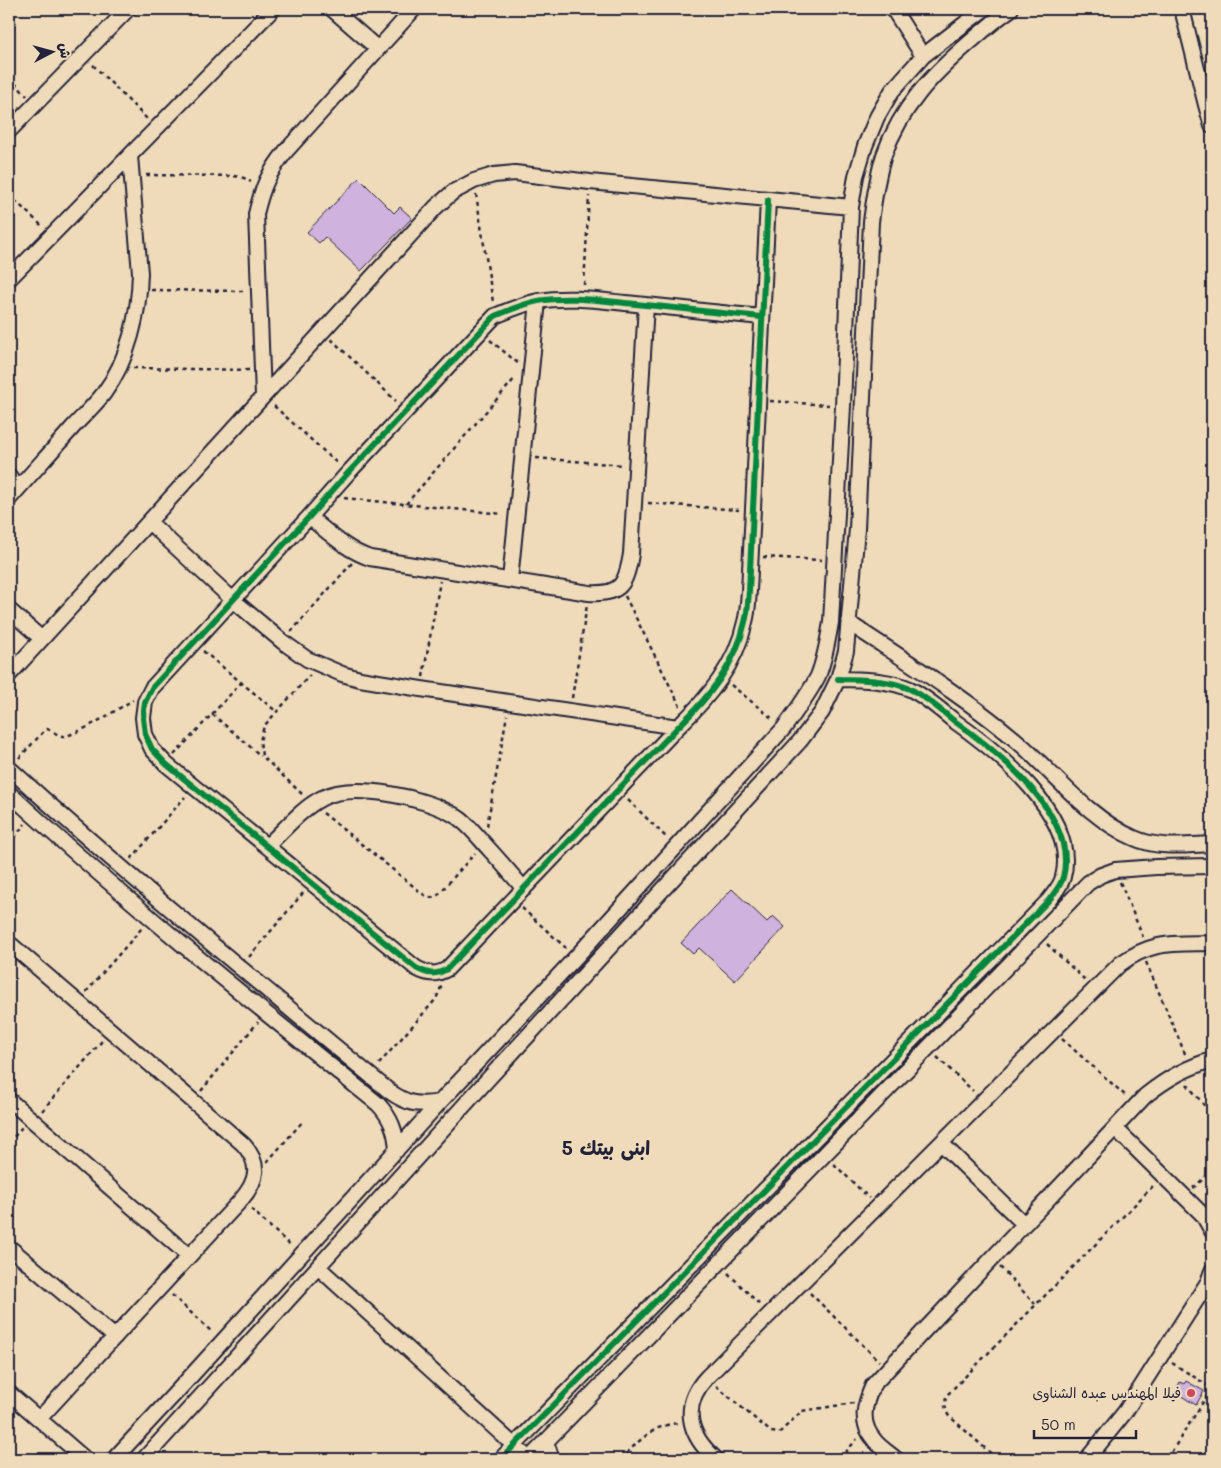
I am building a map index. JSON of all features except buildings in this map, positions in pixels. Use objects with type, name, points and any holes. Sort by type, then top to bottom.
[{"type":"street","points":[[9,131],[128,9]]},
{"type":"street","points":[[9,279],[273,9]]},
{"type":"street","points":[[332,9],[378,49]]},
{"type":"street","points":[[263,396],[256,214],[262,191],[272,170],[286,151],[414,9]]},
{"type":"street","points":[[114,1459],[784,728],[808,694],[818,674],[827,647],[831,622],[843,406],[851,207],[856,176],[865,146],[892,90],[923,56],[984,9]]},
{"type":"street","points":[[144,1459],[496,1070],[800,741],[822,712],[838,678],[846,651],[857,529],[871,222],[875,188],[884,154],[899,122],[918,93],[941,67],[1011,9]]},
{"type":"street","points":[[1182,9],[1212,126]]},
{"type":"street","points":[[894,10],[923,56]]},
{"type":"street","points":[[14,494],[104,392],[118,368],[129,343],[136,317],[140,273],[130,156]]},
{"type":"street","points":[[9,675],[436,207],[453,192],[474,181],[494,175],[515,173],[851,207]]},
{"type":"street","points":[[762,318],[584,299],[538,301],[515,307],[495,316],[406,410],[152,688],[145,702],[143,718],[145,734],[152,749],[166,764],[416,968],[431,974],[447,970],[696,710],[722,678],[736,651],[746,622],[751,556],[768,200]]},
{"type":"street","points":[[510,580],[522,457],[528,363],[538,301]]},
{"type":"street","points":[[309,517],[341,543],[360,555],[383,561],[589,593],[602,594],[612,592],[626,578],[631,554],[646,305]]},
{"type":"street","points":[[9,476],[14,494]]},
{"type":"street","points":[[149,522],[283,642],[318,665],[360,679],[421,689],[570,711],[682,723]]},
{"type":"street","points":[[9,610],[42,639]]},
{"type":"street","points":[[849,623],[986,716],[1103,819],[1134,838],[1156,845],[1212,844]]},
{"type":"street","points":[[501,1459],[1042,907],[1058,888],[1063,878],[1065,862],[1062,841],[1054,819],[1036,792],[972,734],[912,690],[887,681],[838,678]]},
{"type":"street","points":[[9,768],[160,901],[389,1091],[400,1099],[413,1104],[440,1102]]},
{"type":"street","points":[[1036,792],[1051,773]]},
{"type":"street","points":[[268,846],[312,804],[324,797],[337,792],[365,790],[407,798],[454,815],[472,829],[524,889]]},
{"type":"street","points":[[9,794],[262,1011],[378,1104],[393,1125],[397,1150]]},
{"type":"street","points":[[1156,845],[1156,867]]},
{"type":"street","points":[[318,1267],[529,1459],[1088,883],[1101,875],[1115,870],[1212,866]]},
{"type":"street","points":[[1058,888],[1070,900]]},
{"type":"street","points":[[149,916],[160,901]]},
{"type":"street","points":[[716,1459],[698,1440],[691,1423],[691,1404],[698,1387],[707,1377],[1120,964],[1144,949],[1162,944],[1212,943]]},
{"type":"street","points":[[9,944],[243,1144],[251,1152],[255,1163],[256,1175],[251,1189],[39,1419]]},
{"type":"street","points":[[262,1011],[272,993]]},
{"type":"street","points":[[896,1459],[875,1442],[866,1428],[864,1416],[865,1402],[873,1385],[1145,1096],[1161,1083],[1191,1066],[1212,1060]]},
{"type":"street","points":[[378,1104],[389,1091]]},
{"type":"street","points":[[9,1100],[188,1256]]},
{"type":"street","points":[[1114,1128],[1203,1215],[1212,1231]]},
{"type":"street","points":[[941,1143],[1024,1224]]},
{"type":"street","points":[[9,1247],[115,1337]]},
{"type":"street","points":[[1087,1459],[1125,1412],[1208,1282],[1212,1272]]},
{"type":"street","points":[[660,1298],[674,1310]]},
{"type":"street","points":[[9,1394],[85,1459]]},
{"type":"street","points":[[546,1442],[552,1459]]},
{"type":"path","points":[[83,55],[156,128]]},
{"type":"path","points":[[9,77],[35,104]]},
{"type":"path","points":[[132,175],[234,176],[254,183],[262,191]]},
{"type":"path","points":[[474,181],[495,316]]},
{"type":"path","points":[[584,299],[590,182]]},
{"type":"path","points":[[9,195],[52,236]]},
{"type":"path","points":[[139,290],[260,291]]},
{"type":"path","points":[[323,331],[406,410]]},
{"type":"path","points":[[406,504],[528,363],[480,332]]},
{"type":"path","points":[[118,368],[263,370]]},
{"type":"path","points":[[263,396],[348,473]]},
{"type":"path","points":[[758,400],[843,406]]},
{"type":"path","points":[[522,457],[637,466]]},
{"type":"path","points":[[328,496],[517,516]]},
{"type":"path","points":[[634,502],[753,512]]},
{"type":"path","points":[[283,642],[360,555]]},
{"type":"path","points":[[751,556],[834,561]]},
{"type":"path","points":[[421,689],[442,570]]},
{"type":"path","points":[[620,586],[682,723]]},
{"type":"path","points":[[570,711],[589,593]]},
{"type":"path","points":[[193,644],[277,712]]},
{"type":"path","points":[[262,756],[260,740],[264,726],[318,665]]},
{"type":"path","points":[[722,678],[784,728]]},
{"type":"path","points":[[166,764],[241,683]]},
{"type":"path","points":[[9,768],[44,730],[48,729],[64,736],[71,734],[98,722],[152,688]]},
{"type":"path","points":[[212,714],[262,756],[312,804],[423,894],[432,898],[438,895],[484,843],[510,702]]},
{"type":"path","points":[[123,869],[194,786]]},
{"type":"path","points":[[618,790],[676,846]]},
{"type":"path","points":[[9,844],[33,816]]},
{"type":"path","points":[[1115,870],[1144,949],[1191,1066]]},
{"type":"path","points":[[240,967],[312,882]]},
{"type":"path","points":[[513,900],[576,957]]},
{"type":"path","points":[[78,1002],[149,916]]},
{"type":"path","points":[[1037,934],[1095,989]]},
{"type":"path","points":[[369,1075],[436,999],[447,970]]},
{"type":"path","points":[[193,1101],[262,1011]]},
{"type":"path","points":[[9,1143],[111,1030]]},
{"type":"path","points":[[1053,1032],[1136,1105]]},
{"type":"path","points":[[927,1048],[983,1101]]},
{"type":"path","points":[[1178,1073],[1212,1115]]},
{"type":"path","points":[[256,1175],[304,1120]]},
{"type":"path","points":[[825,1154],[878,1206]]},
{"type":"path","points":[[1184,1196],[1212,1171]]},
{"type":"path","points":[[998,1459],[948,1415],[944,1406],[946,1396],[1163,1176]]},
{"type":"path","points":[[241,1200],[300,1255]]},
{"type":"path","points":[[992,1259],[1036,1304]]},
{"type":"path","points":[[719,1264],[769,1314]]},
{"type":"path","points":[[800,1283],[888,1370]]},
{"type":"path","points":[[162,1286],[223,1342]]},
{"type":"path","points":[[1160,1356],[1212,1388],[1167,1459]]},
{"type":"path","points":[[707,1377],[774,1434],[779,1434],[802,1412],[865,1402]]},
{"type":"path","points":[[621,1459],[645,1434],[675,1423],[691,1423]]},
{"type":"path","points":[[840,1459],[866,1428]]},
{"type":"path","points":[[985,1459],[991,1453]]},
{"type":"cycle path","points":[[762,317],[571,299],[532,302],[495,316],[348,473],[152,688],[145,702],[143,718],[145,734],[152,749],[166,764],[416,968],[431,973],[439,973],[447,969],[700,704],[728,666],[741,638],[746,618],[749,591],[768,200]]},
{"type":"cycle path","points":[[501,1459],[1049,900],[1062,880],[1065,854],[1059,831],[1047,809],[1030,787],[991,749],[910,689],[883,682],[838,679]]},
{"type":"place","name":"فيلا المهندس عبده الشناوى","points":[[1191,1393]]},
{"type":"district","name":"ابنى بيتك 5","points":[[606,1148]]}]
